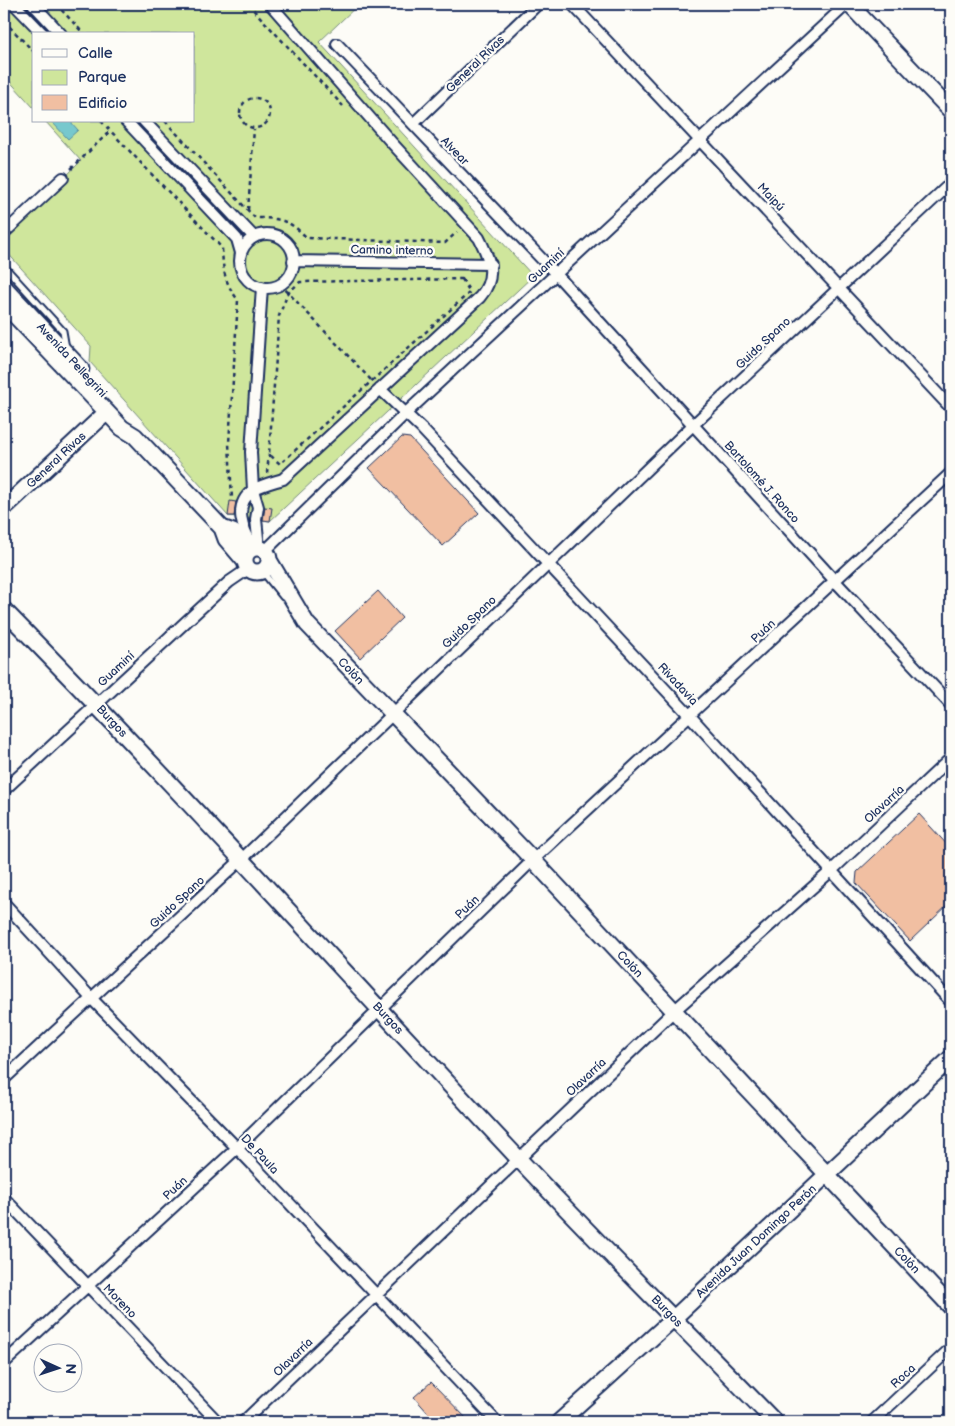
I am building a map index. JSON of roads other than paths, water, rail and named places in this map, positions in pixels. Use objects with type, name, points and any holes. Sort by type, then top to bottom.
[{"type":"main road","points":[[848,4],[951,111]]},
{"type":"main road","name":"Avenida Pellegrini","points":[[4,287],[128,421],[135,436]]},
{"type":"main road","name":"Avenida Pellegrini","points":[[4,304],[122,428],[135,436],[222,528],[233,532],[256,557]]},
{"type":"main road","name":"General Rivas","points":[[4,508],[107,412]]},
{"type":"main road","name":"Colón","points":[[256,557],[307,624],[533,860],[951,1307]]},
{"type":"main road","name":"Burgos","points":[[4,610],[96,704],[242,859],[518,1158],[775,1422]]},
{"type":"main road","name":"Avenida Juan Domingo Perón","points":[[559,1422],[674,1318],[951,1058]]},
{"type":"street","points":[[14,4],[41,32]]},
{"type":"street","points":[[33,4],[59,32]]},
{"type":"street","points":[[256,557],[242,526],[241,517],[243,503],[253,490],[283,479],[487,289],[490,280],[491,264],[479,238],[392,143],[270,4]]},
{"type":"street","name":"General Rivas","points":[[413,124],[538,4]]},
{"type":"street","name":"Maipú","points":[[572,4],[951,408]]},
{"type":"street","name":"Guaminí","points":[[4,790],[256,557],[405,414],[848,4]]},
{"type":"street","name":"Alvear","points":[[337,44],[556,274]]},
{"type":"street","points":[[127,122],[237,239],[241,253],[240,262],[246,278],[262,287],[280,284],[290,274],[293,261],[289,246],[284,240],[270,234],[254,237],[248,241],[241,253]]},
{"type":"street","points":[[145,122],[254,237]]},
{"type":"street","points":[[4,233],[63,178]]},
{"type":"street","name":"Guido Spano","points":[[4,1078],[242,859],[693,425],[951,183]]},
{"type":"street","name":"Camino interno","points":[[293,261],[491,264]]},
{"type":"street","name":"Bartolomé J. Ronco","points":[[556,274],[835,581],[951,705]]},
{"type":"street","points":[[256,557],[256,519],[258,507],[253,490],[250,452],[262,287]]},
{"type":"street","name":"Rivadavia","points":[[380,390],[429,436],[691,716],[951,1002]]},
{"type":"street","name":"Puán","points":[[4,1363],[237,1148],[533,860],[951,474]]},
{"type":"street","name":"Olavarría","points":[[243,1422],[674,1011],[831,871],[951,758]]},
{"type":"street","name":"De Paula","points":[[4,903],[91,998],[237,1148],[496,1422]]},
{"type":"street","name":"Moreno","points":[[4,1198],[218,1422]]},
{"type":"street","name":"Roca","points":[[872,1422],[951,1348]]},
{"type":"lane","points":[[4,266],[63,331],[66,353]]},
{"type":"water","points":[[52,122],[71,122],[78,130],[68,139]]}]
